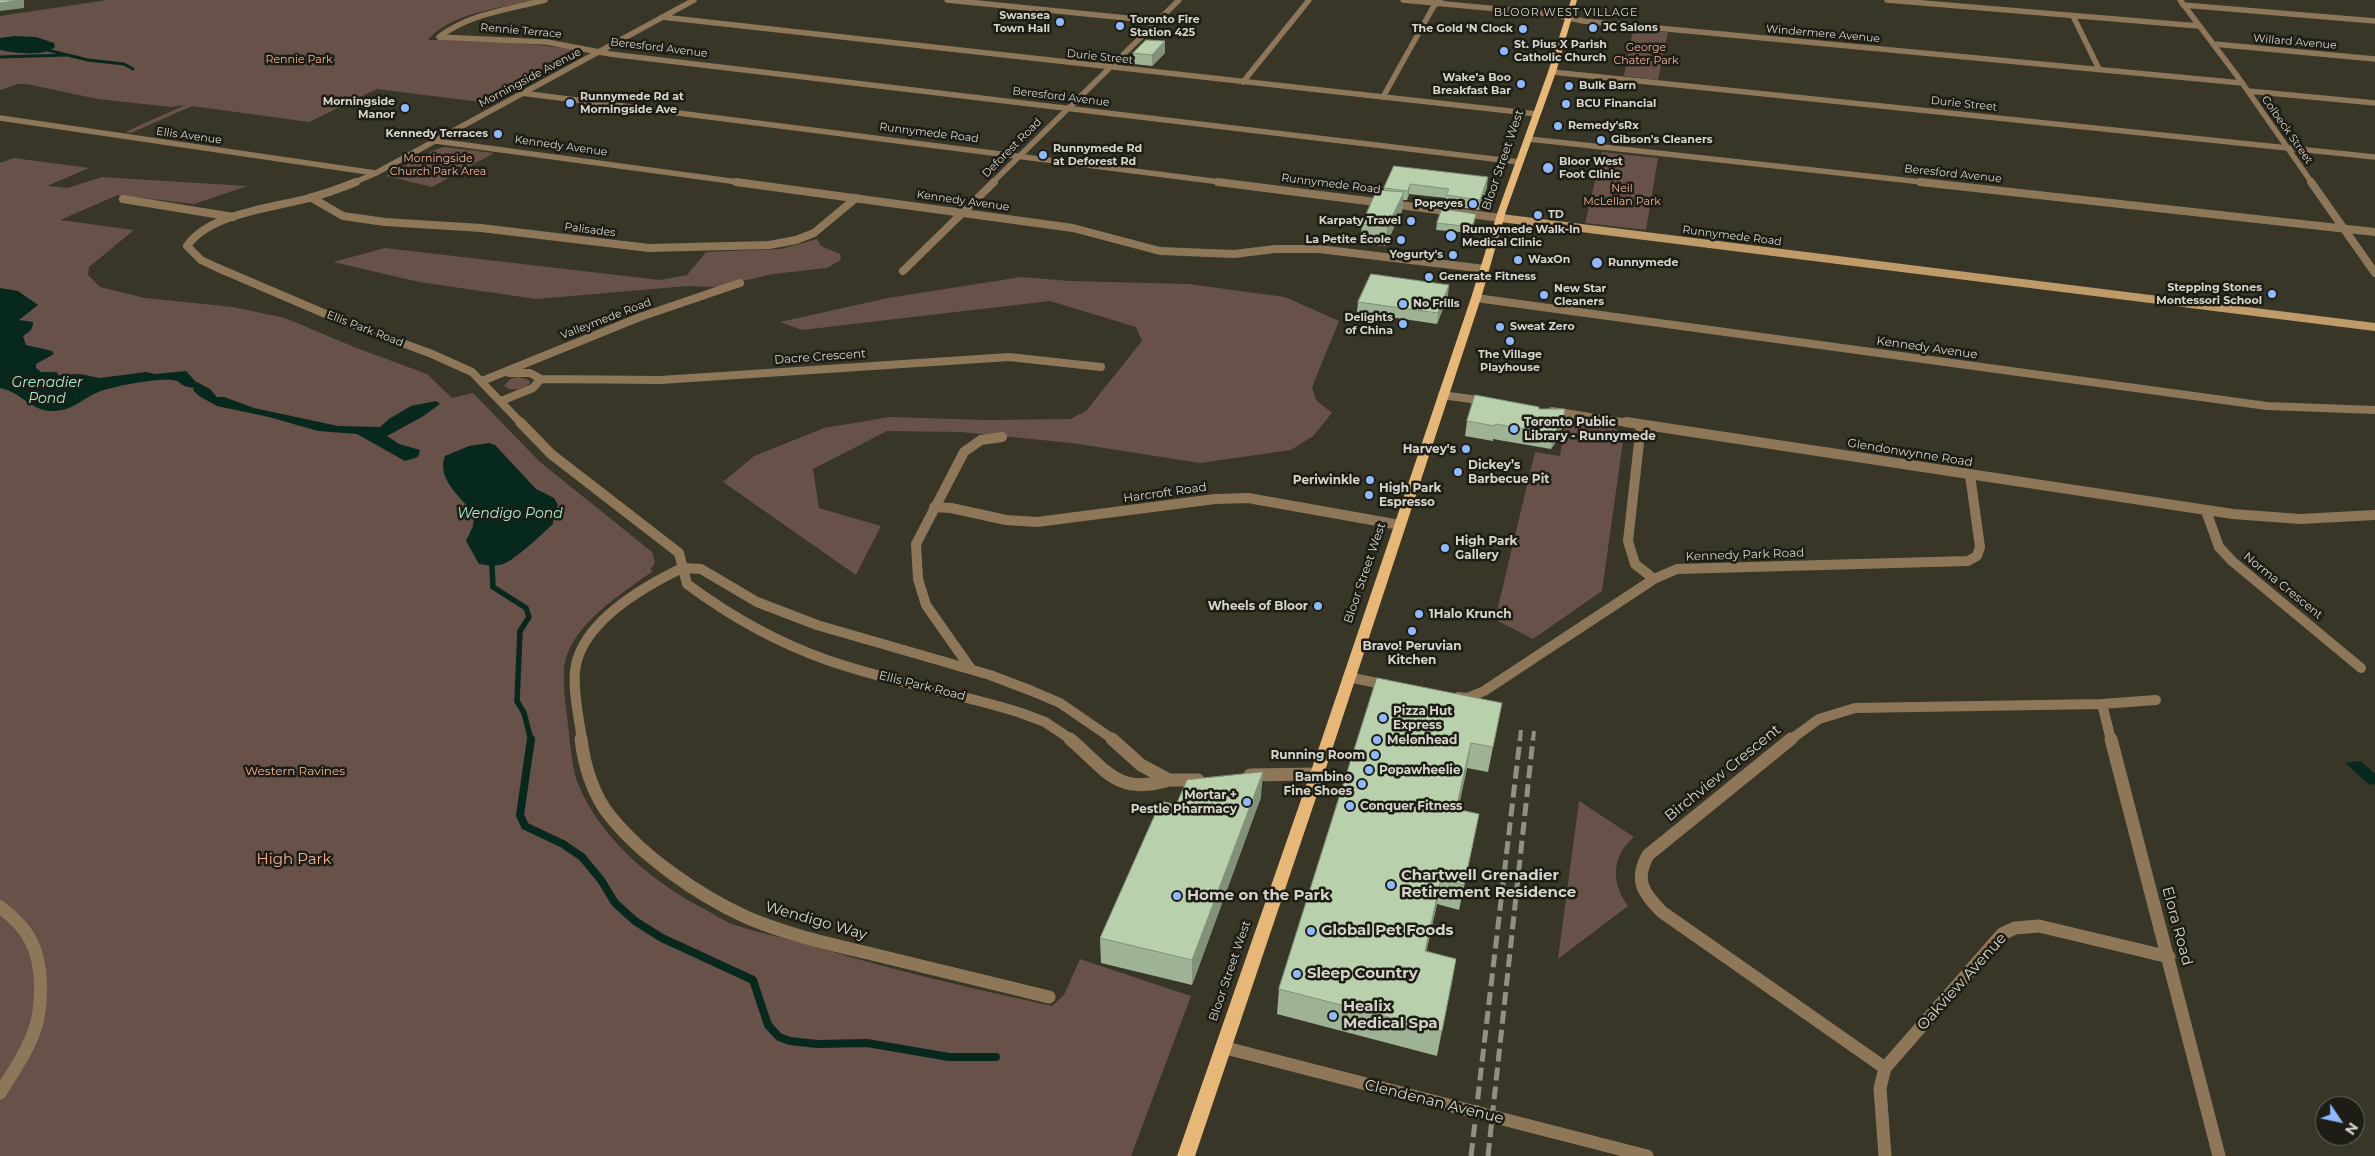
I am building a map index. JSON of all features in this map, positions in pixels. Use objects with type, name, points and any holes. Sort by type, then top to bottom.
[{"type":"main road","name":"Bloor Street West","points":[[1186,1156],[1317,774],[1442,395],[1476,298],[1519,162],[1552,72],[1574,0]]},
{"type":"street","name":"Rennie Terrace","points":[[545,0],[475,17],[453,26],[439,36],[512,39],[585,47],[600,51]]},
{"type":"street","name":"Morningside Avenue","points":[[376,173],[694,0]]},
{"type":"street","points":[[947,0],[1157,21]]},
{"type":"street","name":"Deforest Road","points":[[903,271],[1179,0]]},
{"type":"street","points":[[1243,82],[1309,0]]},
{"type":"street","name":"Windermere Avenue","points":[[1403,0],[1636,26],[2242,83]]},
{"type":"street","points":[[1383,97],[1436,3],[1444,0]]},
{"type":"street","points":[[1888,0],[2199,26]]},
{"type":"street","points":[[2181,2],[2375,21]]},
{"type":"street","name":"Colbeck Street","points":[[2181,2],[2248,91],[2375,273]]},
{"type":"street","points":[[2073,16],[2099,69]]},
{"type":"street","name":"Durie Street","points":[[662,17],[1537,114]]},
{"type":"street","name":"Willard Avenue","points":[[2214,44],[2375,59]]},
{"type":"street","name":"Beresford Avenue","points":[[600,51],[610,54],[1519,162]]},
{"type":"street","name":"Durie Street","points":[[1552,72],[2375,157]]},
{"type":"street","points":[[2248,91],[2375,103]]},
{"type":"street","name":"Runnymede Road","points":[[522,93],[2375,327]]},
{"type":"street","name":"Ellis Avenue","points":[[0,118],[376,173]]},
{"type":"street","name":"Beresford Avenue","points":[[1529,139],[2375,232]]},
{"type":"street","name":"Kennedy Avenue","points":[[436,141],[1073,228],[1160,251],[1214,255],[1275,249],[1319,249],[1485,269]]},
{"type":"street","name":"Ellis Park Road","points":[[376,173],[349,186],[312,198],[233,218],[197,233],[188,242],[189,250],[201,260],[275,293],[432,354],[472,372],[551,454],[679,553],[686,584],[742,622],[814,656],[884,677],[1003,707],[1049,724],[1065,734],[1107,773],[1122,781],[1137,786],[1154,787],[1169,780],[1208,779]]},
{"type":"street","name":"Palisades","points":[[312,198],[343,216],[385,222],[481,228],[649,248],[769,245],[796,240],[811,235],[856,198]]},
{"type":"street","points":[[123,200],[233,218]]},
{"type":"street","name":"Valleymede Road","points":[[482,381],[640,317],[740,283]]},
{"type":"street","name":"Kennedy Avenue","points":[[1476,298],[2266,406],[2375,410]]},
{"type":"street","name":"Dacre Crescent","points":[[503,372],[527,373],[538,376],[541,379],[661,380],[1010,357],[1101,367]]},
{"type":"street","points":[[501,401],[533,388],[541,379]]},
{"type":"street","points":[[1442,395],[1492,402]]},
{"type":"street","name":"Glendonwynne Road","points":[[1540,409],[2261,518],[2314,519],[2351,514],[2375,515]]},
{"type":"street","points":[[1641,425],[1628,541],[1630,558],[1643,572],[1654,579]]},
{"type":"street","points":[[971,669],[960,650],[928,610],[915,559],[916,544],[934,507],[969,447],[990,438],[1002,437]]},
{"type":"street","name":"Kennedy Park Road","points":[[1448,696],[1467,698],[1484,691],[1654,579],[1677,569],[1968,561],[1977,556],[1980,547],[1970,475]]},
{"type":"street","name":"Harcroft Road","points":[[934,507],[951,508],[1006,520],[1037,522],[1215,499],[1248,498],[1400,525]]},
{"type":"street","name":"Norma Crescent","points":[[2206,511],[2219,548],[2361,668]]},
{"type":"street","name":"Ellis Park Road","points":[[682,568],[700,569],[757,602],[817,625],[971,669],[1060,703],[1106,733],[1141,765],[1169,780]]},
{"type":"street","name":"Wendigo Way","points":[[682,568],[658,580],[603,619],[578,657],[575,672],[584,755],[591,780],[608,815],[635,843],[691,887],[746,917],[826,943],[1049,997]]},
{"type":"street","points":[[1348,677],[1397,687]]},
{"type":"street","name":"Birchview Crescent","points":[[1885,1068],[1662,912],[1647,898],[1642,886],[1642,863],[1648,855],[1807,726],[1822,716],[1854,708],[2102,704],[2156,700]]},
{"type":"street","name":"Elora Road","points":[[2102,704],[2219,1156]]},
{"type":"street","points":[[1240,776],[1317,774]]},
{"type":"street","points":[[0,907],[24,931],[34,947],[39,988],[38,1018],[20,1060],[0,1093]]},
{"type":"street","name":"Oakview Avenue","points":[[1885,1068],[2002,934],[2014,928],[2027,925],[2039,926],[2169,957]]},
{"type":"street","name":"Clendenan Avenue","points":[[1222,1047],[1647,1156]]},
{"type":"street","points":[[1885,1068],[1880,1088],[1885,1156]]},
{"type":"green space","name":"Rennie Park","points":[[107,0],[536,0],[463,17],[449,23],[428,40],[487,40],[586,50],[488,103],[377,89],[309,122],[192,106],[131,133],[125,132],[185,105],[171,107],[98,99],[26,84],[18,84],[0,90],[0,16]]},
{"type":"green space","name":"George Chater Park","points":[[1633,29],[1668,32],[1658,80],[1624,76]]},
{"type":"green space","name":"Morningside Church Park Area","points":[[444,147],[494,153],[432,187],[386,176],[434,150]]},
{"type":"green space","name":"Neil McLellan Park","points":[[1602,152],[1658,158],[1646,230],[1585,223]]},
{"type":"green space","name":"High Park","points":[[14,158],[89,168],[47,186],[68,188],[102,177],[247,186],[194,204],[118,195],[60,220],[134,230],[89,267],[88,275],[100,287],[145,298],[233,307],[285,318],[354,347],[427,374],[452,398],[473,393],[540,462],[652,552],[655,563],[650,570],[653,571],[596,614],[573,642],[567,657],[564,688],[574,772],[588,804],[600,824],[631,858],[667,887],[731,924],[906,972],[1052,1006],[1064,995],[1080,959],[1191,996],[1131,1156],[0,1156],[0,163]]},
{"type":"green space","points":[[817,239],[821,246],[840,254],[841,260],[827,268],[773,274],[716,287],[688,286],[536,299],[419,282],[333,262],[385,248],[660,280],[687,275],[706,252],[781,249]]},
{"type":"green space","points":[[1021,277],[1070,281],[1188,284],[1285,297],[1339,321],[1312,387],[1316,400],[1332,413],[1313,436],[1291,450],[1200,463],[1072,443],[961,432],[887,431],[813,469],[819,508],[881,526],[856,575],[723,482],[754,456],[824,428],[890,417],[987,420],[1070,419],[1086,411],[1142,341],[1136,327],[1050,301],[802,330],[780,322],[888,298]]},
{"type":"green space","points":[[519,377],[529,380],[530,383],[517,389],[510,389],[504,386],[510,379]]},
{"type":"green space","points":[[1565,421],[1614,428],[1624,434],[1602,591],[1533,639],[1498,621],[1497,611],[1535,452],[1560,456]]},
{"type":"green space","points":[[1579,801],[1634,837],[1621,853],[1616,870],[1616,879],[1622,897],[1628,906],[1558,959]]},
{"type":"water","points":[[15,36],[36,37],[54,43],[55,47],[36,53],[0,50],[0,38]]},
{"type":"water","name":"Grenadier Pond","points":[[0,288],[18,291],[38,305],[19,320],[33,322],[29,332],[23,336],[26,345],[52,351],[54,354],[36,364],[36,368],[41,372],[57,372],[58,375],[80,374],[100,378],[146,372],[155,374],[186,371],[195,381],[210,389],[217,397],[224,397],[254,408],[338,426],[380,427],[389,419],[411,406],[436,401],[440,404],[422,417],[387,436],[399,444],[420,450],[418,457],[405,461],[357,434],[318,431],[269,417],[217,406],[199,396],[193,390],[194,388],[184,386],[178,381],[148,381],[110,388],[94,394],[74,406],[59,411],[45,410],[32,405],[14,393],[0,388]]},
{"type":"water","name":"Wendigo Pond","points":[[489,443],[495,445],[536,489],[554,498],[558,505],[554,514],[553,524],[508,562],[494,566],[479,564],[466,541],[473,526],[474,514],[451,487],[444,472],[443,464],[445,456],[469,446]]},
{"type":"water","points":[[2360,761],[2375,774],[2375,784],[2370,785],[2345,763]]},
{"type":"building","points":[[0,0],[20,0],[0,3]]},
{"type":"building","points":[[1146,40],[1165,41],[1152,55],[1133,53]]},
{"type":"building","points":[[1394,166],[1488,177],[1480,200],[1446,195],[1449,189],[1410,184],[1408,191],[1384,188]]},
{"type":"building","points":[[1377,190],[1404,192],[1387,227],[1362,224]]},
{"type":"building","points":[[1442,209],[1476,214],[1472,227],[1437,223]]},
{"type":"building","points":[[1371,274],[1449,285],[1438,313],[1358,302]]},
{"type":"building","points":[[1475,395],[1539,407],[1539,409],[1565,409],[1563,420],[1554,434],[1467,421]]},
{"type":"building","name":"Chartwell Grenadier Retirement Residence","points":[[1377,678],[1502,703],[1493,747],[1471,743],[1456,809],[1479,814],[1464,885],[1441,879],[1425,951],[1456,959],[1442,1031],[1279,989]]},
{"type":"building","name":"Home on the Park","points":[[1263,772],[1192,960],[1100,938],[1161,801],[1176,805],[1187,780]]},
{"type":"waterway","points":[[43,49],[88,60],[124,64],[133,69]]},
{"type":"waterway","points":[[0,57],[66,55]]},
{"type":"waterway","points":[[492,566],[493,587],[526,608],[529,617],[520,631],[517,701],[524,713],[531,740]]},
{"type":"waterway","points":[[531,740],[520,815],[525,826],[563,844],[582,857],[601,880],[615,903],[635,921],[662,938],[753,980],[768,1025],[779,1037],[790,1041],[817,1044],[867,1043],[949,1057],[996,1057]]},
{"type":"railway","points":[[1520,740],[1521,729]]},
{"type":"railway","points":[[1533,740],[1534,731]]},
{"type":"railway","points":[[1471,1156],[1520,739]]},
{"type":"railway","points":[[1488,1156],[1533,739]]},
{"type":"place","name":"Swansea Town Hall","points":[[1060,22]]},
{"type":"place","name":"Toronto Fire Station 425","points":[[1120,26]]},
{"type":"place","name":"JC Salons","points":[[1593,28]]},
{"type":"place","name":"The Gold ‘N Clock","points":[[1523,29]]},
{"type":"place","name":"St. Pius X Parish Catholic Church","points":[[1504,51]]},
{"type":"place","name":"Wake’a Boo Breakfast Bar","points":[[1521,84]]},
{"type":"place","name":"Bulk Barn","points":[[1569,86]]},
{"type":"place","name":"Runnymede Rd at Morningside Ave","points":[[570,103]]},
{"type":"place","name":"BCU Financial","points":[[1566,104]]},
{"type":"place","name":"Morningside Manor","points":[[405,108]]},
{"type":"place","name":"Remedy'sRx","points":[[1558,126]]},
{"type":"place","name":"Kennedy Terraces","points":[[498,134]]},
{"type":"place","name":"Gibson's Cleaners","points":[[1601,140]]},
{"type":"place","name":"Runnymede Rd at Deforest Rd","points":[[1043,155]]},
{"type":"place","name":"Bloor West Foot Clinic","points":[[1548,168]]},
{"type":"place","name":"Popeyes","points":[[1473,204]]},
{"type":"place","name":"TD","points":[[1538,215]]},
{"type":"place","name":"Karpaty Travel","points":[[1411,221]]},
{"type":"place","name":"Runnymede Walk-In Medical Clinic","points":[[1451,236]]},
{"type":"place","name":"La Petite École","points":[[1401,240]]},
{"type":"place","name":"Yogurty's","points":[[1453,255]]},
{"type":"place","name":"WaxOn","points":[[1518,260]]},
{"type":"place","name":"Runnymede","points":[[1597,263]]},
{"type":"place","name":"Generate Fitness","points":[[1429,277]]},
{"type":"place","name":"Stepping Stones Montessori School","points":[[2272,294]]},
{"type":"place","name":"New Star Cleaners","points":[[1544,295]]},
{"type":"place","name":"No Frills","points":[[1403,304]]},
{"type":"place","name":"Delights of China","points":[[1403,324]]},
{"type":"place","name":"Sweat Zero","points":[[1500,327]]},
{"type":"place","name":"The Village Playhouse","points":[[1510,341]]},
{"type":"place","name":"Toronto Public Library - Runnymede","points":[[1514,429]]},
{"type":"place","name":"Harvey's","points":[[1466,449]]},
{"type":"place","name":"Dickey’s Barbecue Pit","points":[[1458,472]]},
{"type":"place","name":"Periwinkle","points":[[1370,480]]},
{"type":"place","name":"High Park Espresso","points":[[1369,495]]},
{"type":"place","name":"High Park Gallery","points":[[1445,548]]},
{"type":"place","name":"Wheels of Bloor","points":[[1318,606]]},
{"type":"place","name":"1Halo Krunch","points":[[1419,614]]},
{"type":"place","name":"Bravo! Peruvian Kitchen","points":[[1412,631]]},
{"type":"place","name":"Pizza Hut Express","points":[[1383,718]]},
{"type":"place","name":"Melonhead","points":[[1377,740]]},
{"type":"place","name":"Running Room","points":[[1375,755]]},
{"type":"place","name":"Popawheelie","points":[[1369,770]]},
{"type":"place","name":"Bambino Fine Shoes","points":[[1362,784]]},
{"type":"place","name":"Mortar + Pestle Pharmacy","points":[[1247,802]]},
{"type":"place","name":"Conquer Fitness","points":[[1350,806]]},
{"type":"place","name":"Chartwell Grenadier Retirement Residence","points":[[1391,885]]},
{"type":"place","name":"Home on the Park","points":[[1177,896]]},
{"type":"place","name":"Global Pet Foods","points":[[1311,931]]},
{"type":"place","name":"Sleep Country","points":[[1297,974]]},
{"type":"place","name":"Healix Medical Spa","points":[[1333,1016]]},
{"type":"district","name":"BLOOR WEST VILLAGE","points":[[1566,13]]},
{"type":"park label","name":"Western Ravines","points":[[295,771]]}]
